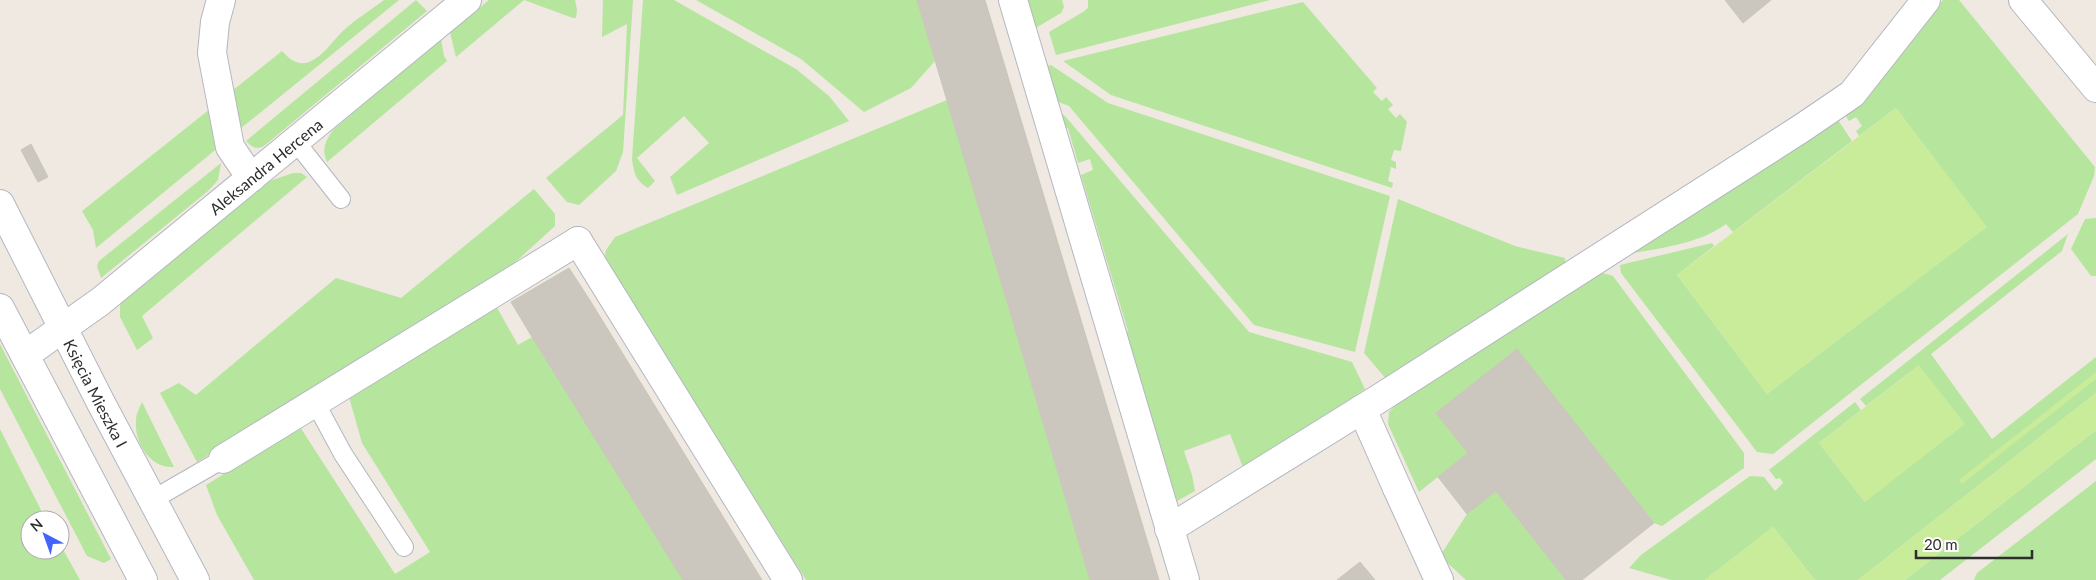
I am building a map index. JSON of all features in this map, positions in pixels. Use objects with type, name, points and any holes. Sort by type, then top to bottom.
[{"type":"street","points":[[221,0],[215,22],[212,53],[230,147],[251,178]]},
{"type":"street","name":"Aleksandra Hercena","points":[[25,355],[101,301],[467,0]]},
{"type":"street","points":[[1013,0],[1185,580]]},
{"type":"street","points":[[1169,529],[1362,409],[1802,128],[1852,94],[1926,0]]},
{"type":"street","points":[[2023,0],[2096,88]]},
{"type":"street","name":"Księcia Mieszka I","points":[[0,204],[62,328],[196,580]]},
{"type":"street","points":[[223,459],[578,241],[788,580]]},
{"type":"street","points":[[0,308],[143,580]]},
{"type":"street","points":[[1362,409],[1438,580]]},
{"type":"lane","points":[[296,142],[341,199]]},
{"type":"lane","points":[[315,402],[344,454],[404,546]]},
{"type":"lane","points":[[152,500],[223,459]]},
{"type":"green space","points":[[384,0],[399,0],[240,129],[232,91],[282,51],[297,62],[305,63],[314,60],[349,26]]},
{"type":"green space","points":[[416,0],[427,11],[264,146],[254,147],[246,141]]},
{"type":"green space","points":[[489,0],[524,0],[456,57],[450,32]]},
{"type":"green space","points":[[524,0],[575,0],[576,18],[573,18]]},
{"type":"green space","points":[[603,0],[633,0],[623,152],[616,171],[579,205],[567,202],[546,178],[623,115],[627,24],[602,37]]},
{"type":"green space","points":[[643,0],[674,0],[796,69],[829,96],[849,121],[677,195],[670,177],[709,143],[684,116],[637,158],[655,181],[648,188],[636,176],[632,159]]},
{"type":"green space","points":[[696,0],[917,0],[935,61],[911,88],[864,112],[801,59]]},
{"type":"green space","points":[[1025,0],[1062,0],[1064,7],[1061,13],[1034,29]]},
{"type":"green space","points":[[1088,0],[1270,0],[1056,55],[1049,32],[1088,8]]},
{"type":"green space","points":[[1943,0],[1959,0],[2095,167],[2094,176],[2078,214],[1773,454],[1757,452],[1621,273],[1620,265],[1712,243],[1714,246],[1677,275],[1767,394],[1986,227],[1896,108],[1859,136],[1856,131],[1862,126],[1856,117],[1849,121],[1843,112],[1873,89]]},
{"type":"green space","points":[[1303,2],[1377,88],[1373,92],[1382,101],[1386,97],[1393,105],[1388,109],[1396,118],[1400,114],[1407,122],[1401,151],[1394,150],[1391,160],[1396,162],[1396,169],[1391,167],[1388,181],[1393,183],[1392,188],[1111,95],[1063,61]]},
{"type":"green space","points":[[441,39],[444,56],[447,61],[327,162],[324,153],[325,145],[333,130]]},
{"type":"green space","points":[[1051,65],[1108,103],[1390,196],[1355,352],[1254,325],[1069,106],[1056,101],[1046,66]]},
{"type":"green space","points":[[947,100],[1090,580],[806,580],[604,258],[606,250],[615,237]]},
{"type":"green space","points":[[1896,108],[1987,227],[1767,394],[1677,275]]},
{"type":"green space","points":[[210,109],[220,146],[96,248],[93,230],[82,211]]},
{"type":"green space","points":[[1059,112],[1065,116],[1249,332],[1352,362],[1365,389],[1244,470],[1230,434],[1184,451],[1195,491],[1177,501],[1125,333],[1128,331],[1081,175],[1093,170],[1090,159],[1078,163],[1068,128],[1064,129]]},
{"type":"green space","points":[[1836,117],[1852,141],[1733,232],[1726,224],[1703,237],[1690,241],[1624,255]]},
{"type":"green space","points":[[221,163],[218,180],[208,191],[101,278],[97,266],[99,261]]},
{"type":"green space","points":[[293,173],[301,173],[307,177],[142,316],[153,338],[137,350],[120,317],[120,304],[270,181]]},
{"type":"green space","points":[[534,189],[555,214],[555,226],[510,267],[197,462],[160,393],[179,383],[196,395],[336,278],[401,298]]},
{"type":"green space","points":[[1398,199],[1515,246],[1565,258],[1565,267],[1387,380],[1364,353]]},
{"type":"green space","points":[[2096,218],[2096,276],[2091,276],[2071,249],[2085,219]]},
{"type":"green space","points":[[2068,234],[2062,251],[1931,354],[1992,439],[2096,357],[2096,393],[1858,580],[1815,580],[1773,527],[1705,580],[1671,580],[1629,568],[1641,555],[1750,476],[1764,477],[1775,491],[1783,483],[1780,478],[1776,479],[1769,470],[1855,402],[1861,410],[1819,443],[1865,502],[1919,365],[1866,406],[1860,399]]},
{"type":"green space","points":[[1596,271],[1613,276],[1744,453],[1744,468],[1662,526],[1654,523],[1517,349],[1436,413],[1468,453],[1419,492],[1388,424],[1389,412],[1411,390]]},
{"type":"green space","points":[[496,306],[518,345],[532,337],[683,580],[254,580],[217,515],[206,485],[300,427],[395,574],[430,552],[362,443],[349,397]]},
{"type":"green space","points":[[0,344],[111,559],[104,563],[87,556],[70,523],[70,510],[63,510],[0,389]]},
{"type":"green space","points":[[1919,365],[1965,424],[1865,502],[1819,443]]},
{"type":"green space","points":[[2096,372],[2096,379],[1962,484],[1959,480]]},
{"type":"green space","points":[[2096,393],[2096,430],[1905,580],[1858,580]]},
{"type":"green space","points":[[142,402],[174,467],[158,464],[151,459],[141,446],[136,429],[136,421]]},
{"type":"green space","points":[[0,429],[41,510],[20,510],[20,560],[69,560],[80,580],[0,580]]},
{"type":"green space","points":[[2096,430],[2096,459],[1940,580],[1905,580]]},
{"type":"green space","points":[[2096,481],[2096,580],[1974,580],[1977,573]]},
{"type":"green space","points":[[1496,491],[1566,580],[1466,580],[1440,556],[1467,514]]},
{"type":"green space","points":[[1773,527],[1815,580],[1705,580]]},
{"type":"building","points":[[917,0],[985,0],[1159,580],[1090,580]]},
{"type":"building","points":[[1725,0],[1771,0],[1743,23]]},
{"type":"building","points":[[31,144],[48,177],[38,182],[21,150]]},
{"type":"building","points":[[569,268],[762,580],[683,580],[532,337],[511,302]]},
{"type":"building","points":[[1517,349],[1654,523],[1582,580],[1566,580],[1496,491],[1467,514],[1438,477],[1468,453],[1436,413]]},
{"type":"building","points":[[1360,562],[1375,580],[1337,580]]}]
